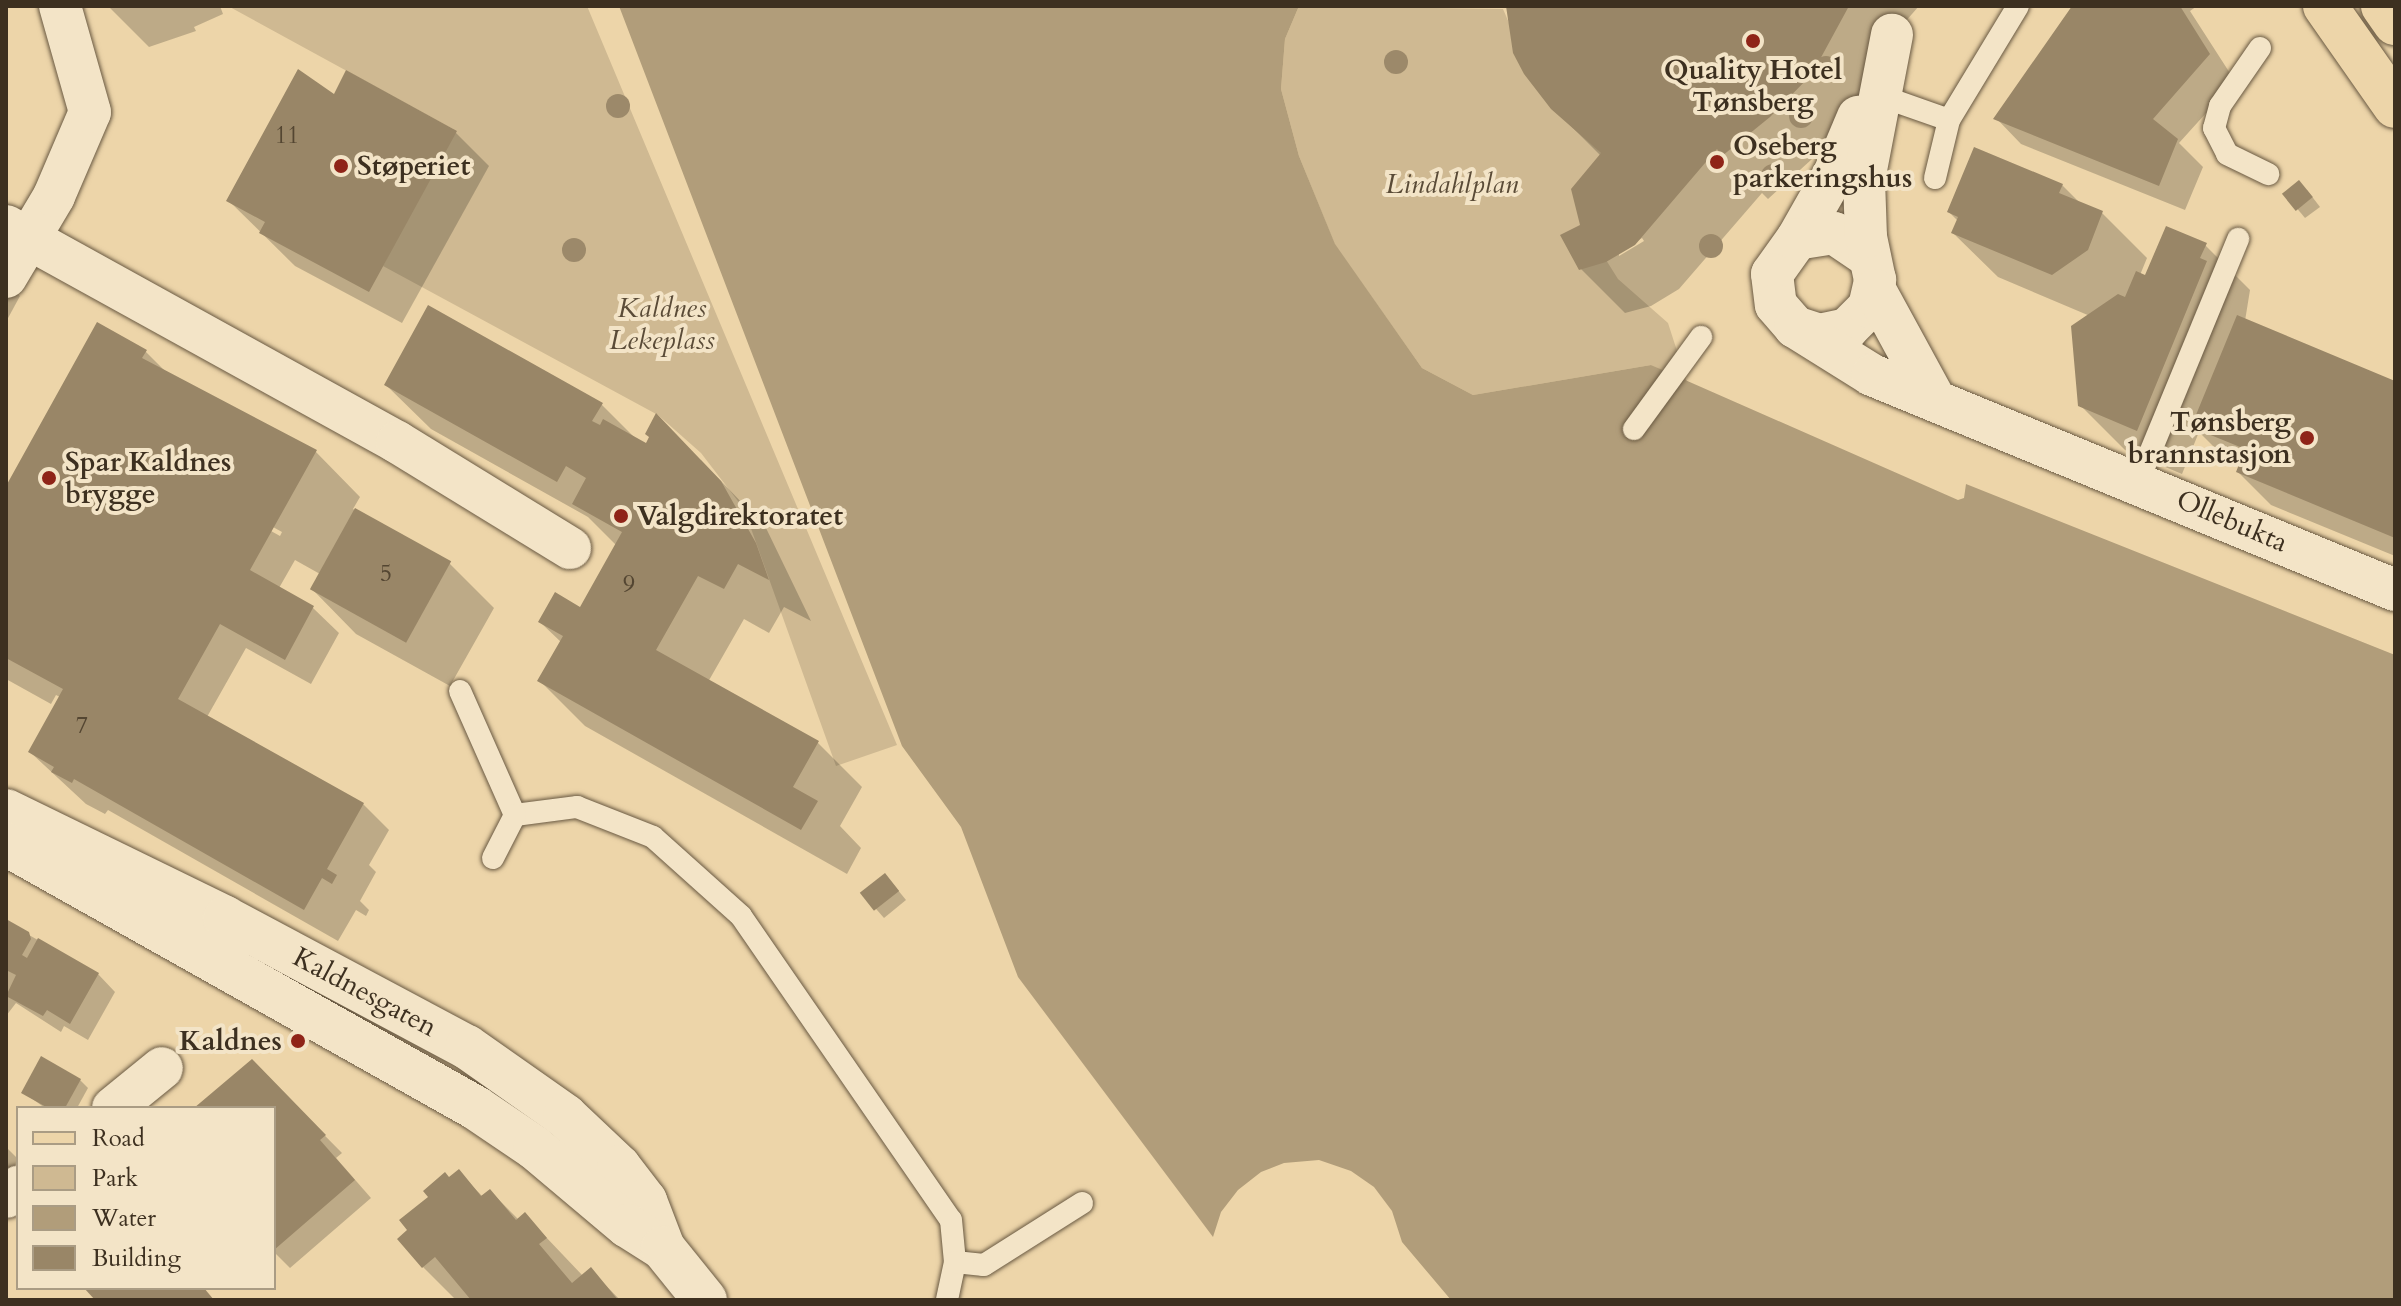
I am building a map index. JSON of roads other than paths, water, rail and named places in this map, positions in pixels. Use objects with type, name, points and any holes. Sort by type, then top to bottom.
[{"type":"main road","points":[[2325,6],[2395,106]]},
{"type":"main road","points":[[2383,6],[2395,23]]},
{"type":"main road","name":"Kaldnesgaten","points":[[6,811],[225,918],[467,1047],[565,1116],[619,1167],[645,1201],[663,1248],[705,1300]]},
{"type":"main road","name":"Kaldnesgaten","points":[[6,844],[476,1108],[535,1148],[628,1226],[663,1248]]},
{"type":"street","points":[[6,277],[18,232],[90,112],[60,6]]},
{"type":"street","name":"Ollebukta","points":[[1871,273],[1864,180],[1878,95],[1903,21]]},
{"type":"street","name":"Ollebukta","points":[[1903,21],[1834,174],[1797,239],[1779,256],[1771,285],[1776,305],[1795,327],[1872,375],[2395,590]]},
{"type":"street","points":[[18,232],[397,442],[570,548]]},
{"type":"street","name":"Ollebukta","points":[[1797,239],[1834,233],[1871,273],[1935,400]]},
{"type":"street","points":[[1795,327],[1819,335],[1847,329],[1863,316],[1871,273]]},
{"type":"street","points":[[115,1106],[162,1068]]},
{"type":"lane","points":[[1935,178],[1949,120],[2018,6]]},
{"type":"lane","points":[[2260,48],[2220,106],[2214,128],[2227,154],[2268,174]]},
{"type":"lane","points":[[1878,95],[1949,120]]},
{"type":"lane","points":[[2138,482],[2238,239]]},
{"type":"lane","points":[[1634,429],[1701,337]]},
{"type":"lane","points":[[460,691],[515,815]]},
{"type":"lane","points":[[515,815],[577,807],[653,837],[741,916],[951,1220],[955,1262],[947,1300]]},
{"type":"lane","points":[[493,858],[515,815]]},
{"type":"lane","points":[[955,1262],[984,1265],[1082,1203]]},
{"type":"water","points":[[619,6],[1299,6],[1285,39],[1281,89],[1299,156],[1335,244],[1422,368],[1473,395],[1651,365],[1958,500],[1964,498],[1966,484],[2395,655],[2395,1300],[1451,1300],[1402,1242],[1392,1211],[1374,1187],[1351,1171],[1319,1160],[1284,1163],[1261,1172],[1238,1190],[1221,1212],[1213,1237],[1018,977],[961,827],[902,746]]},
{"type":"place","name":"Quality Hotel Tønsberg","points":[[1753,41]]},
{"type":"place","name":"Oseberg parkeringshus","points":[[1717,162]]},
{"type":"place","name":"Støperiet","points":[[341,166]]},
{"type":"place","name":"Tønsberg brannstasjon","points":[[2307,438]]},
{"type":"place","name":"Spar Kaldnes brygge","points":[[49,478]]},
{"type":"place","name":"Valgdirektoratet","points":[[621,516]]},
{"type":"place","name":"Kaldnes","points":[[298,1041]]},
{"type":"park label","name":"Lindahlplan","points":[[1452,184]]},
{"type":"park label","name":"Kaldnes Lekeplass","points":[[662,324]]}]
